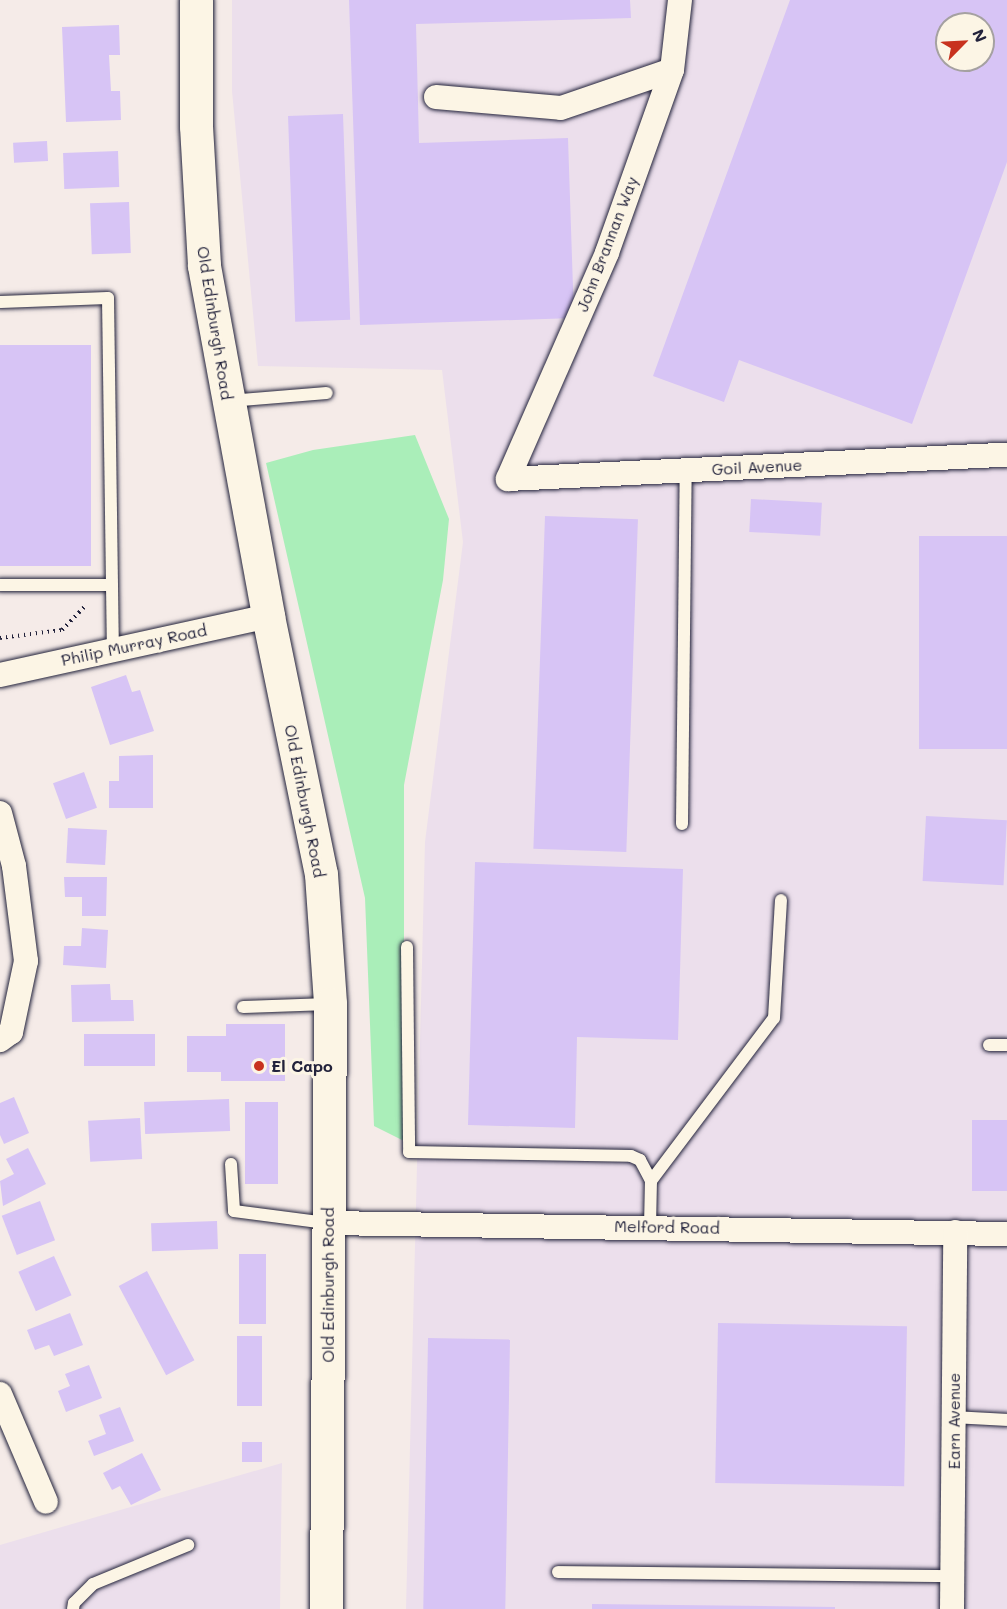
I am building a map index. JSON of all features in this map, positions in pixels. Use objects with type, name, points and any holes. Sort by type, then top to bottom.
[{"type":"main road","name":"Old Edinburgh Road","points":[[196,0],[196,126],[204,266],[268,616],[321,874],[330,1004],[326,1609]]},
{"type":"street","name":"John Brannan Way","points":[[508,479],[607,253],[672,70],[680,0]]},
{"type":"street","points":[[436,97],[561,108],[672,70]]},
{"type":"street","name":"Goil Avenue","points":[[508,479],[1007,455]]},
{"type":"street","name":"Philip Murray Road","points":[[0,675],[268,616]]},
{"type":"street","points":[[0,813],[14,866],[26,962],[11,1032],[0,1040]]},
{"type":"street","name":"Melford Road","points":[[328,1223],[1007,1234]]},
{"type":"street","name":"Earn Avenue","points":[[952,1609],[954,1232]]},
{"type":"street","points":[[0,1394],[46,1502]]},
{"type":"lane","points":[[0,302],[108,298],[113,649]]},
{"type":"lane","points":[[227,401],[327,393]]},
{"type":"lane","points":[[682,824],[686,471]]},
{"type":"lane","points":[[0,585],[112,585]]},
{"type":"lane","points":[[651,1181],[774,1018],[781,900]]},
{"type":"lane","points":[[407,947],[409,1152],[631,1156],[640,1160],[651,1181],[650,1227]]},
{"type":"lane","points":[[243,1007],[330,1004]]},
{"type":"lane","points":[[989,1045],[1007,1045]]},
{"type":"lane","points":[[231,1164],[234,1211],[328,1223]]},
{"type":"lane","points":[[954,1417],[1007,1420]]},
{"type":"lane","points":[[74,1609],[74,1603],[93,1584],[189,1545]]},
{"type":"lane","points":[[558,1572],[953,1576]]},
{"type":"path","points":[[0,638],[62,630],[84,609],[92,585]]},
{"type":"shaded area","points":[[232,0],[1007,0],[1007,1609],[406,1609],[425,842],[463,542],[442,370],[258,366],[232,91]]},
{"type":"shaded area","points":[[282,1463],[280,1609],[0,1609],[0,1545]]},
{"type":"green space","points":[[415,435],[449,519],[443,580],[404,785],[404,1141],[374,1126],[365,898],[266,463],[313,450]]},
{"type":"building","points":[[349,0],[630,0],[631,18],[416,24],[419,143],[568,138],[574,318],[360,325]]},
{"type":"building","points":[[790,0],[1007,0],[1007,162],[912,424],[739,360],[724,402],[653,376]]},
{"type":"building","points":[[119,25],[120,55],[109,55],[111,91],[120,91],[121,120],[66,122],[62,27]]},
{"type":"building","points":[[343,114],[350,320],[295,322],[288,116]]},
{"type":"building","points":[[47,141],[48,161],[14,163],[13,143]]},
{"type":"building","points":[[118,151],[119,187],[64,189],[63,153]]},
{"type":"building","points":[[129,202],[131,253],[92,254],[90,203]]},
{"type":"building","points":[[0,345],[91,345],[91,566],[0,566]]},
{"type":"building","points":[[751,499],[822,503],[820,536],[749,532]]},
{"type":"building","points":[[545,516],[638,519],[626,852],[533,849]]},
{"type":"building","points":[[919,536],[1007,536],[1007,749],[919,749]]},
{"type":"building","points":[[126,675],[132,692],[140,690],[154,731],[110,745],[91,687]]},
{"type":"building","points":[[153,755],[153,808],[109,808],[109,781],[119,781],[119,756]]},
{"type":"building","points":[[84,772],[97,808],[66,819],[53,783]]},
{"type":"building","points":[[926,816],[1007,820],[1003,885],[923,881]]},
{"type":"building","points":[[68,828],[107,830],[105,865],[66,863]]},
{"type":"building","points":[[475,862],[683,869],[678,1040],[577,1037],[575,1128],[468,1125]]},
{"type":"building","points":[[64,877],[107,877],[106,916],[82,916],[82,897],[65,897]]},
{"type":"building","points":[[82,928],[108,930],[106,968],[63,965],[64,946],[81,946]]},
{"type":"building","points":[[110,984],[111,1000],[133,1000],[134,1021],[72,1022],[71,985]]},
{"type":"building","points":[[226,1024],[285,1024],[285,1081],[221,1081],[221,1072],[187,1072],[187,1036],[226,1036]]},
{"type":"building","points":[[84,1034],[155,1034],[155,1066],[84,1066]]},
{"type":"building","points":[[14,1097],[29,1133],[4,1144],[0,1135],[0,1103]]},
{"type":"building","points":[[229,1099],[230,1131],[145,1134],[144,1102]]},
{"type":"building","points":[[245,1102],[278,1102],[278,1184],[245,1184]]},
{"type":"building","points":[[140,1118],[142,1159],[90,1162],[88,1121]]},
{"type":"building","points":[[972,1120],[1007,1120],[1007,1191],[972,1191]]},
{"type":"building","points":[[28,1148],[46,1184],[3,1206],[0,1181],[14,1174],[6,1159]]},
{"type":"building","points":[[40,1201],[55,1240],[17,1255],[2,1216]]},
{"type":"building","points":[[217,1221],[218,1249],[152,1251],[151,1223]]},
{"type":"building","points":[[239,1254],[266,1254],[266,1324],[239,1324]]},
{"type":"building","points":[[54,1256],[71,1295],[36,1311],[18,1272]]},
{"type":"building","points":[[147,1271],[194,1360],[166,1375],[119,1286]]},
{"type":"building","points":[[70,1313],[83,1345],[54,1356],[49,1345],[35,1350],[27,1330]]},
{"type":"building","points":[[718,1323],[907,1326],[904,1486],[715,1483]]},
{"type":"building","points":[[237,1336],[262,1336],[262,1406],[237,1406]]},
{"type":"building","points":[[428,1338],[510,1339],[505,1609],[423,1609]]},
{"type":"building","points":[[89,1365],[102,1398],[66,1412],[58,1391],[70,1386],[65,1374]]},
{"type":"building","points":[[120,1407],[134,1441],[94,1456],[88,1441],[106,1434],[99,1415]]},
{"type":"building","points":[[242,1442],[262,1442],[262,1462],[242,1462]]},
{"type":"building","points":[[142,1453],[161,1490],[131,1505],[120,1486],[112,1490],[103,1473]]},
{"type":"building","points":[[592,1604],[835,1607],[835,1609],[592,1609]]},
{"type":"place","name":"El Capo","points":[[259,1066]]}]
